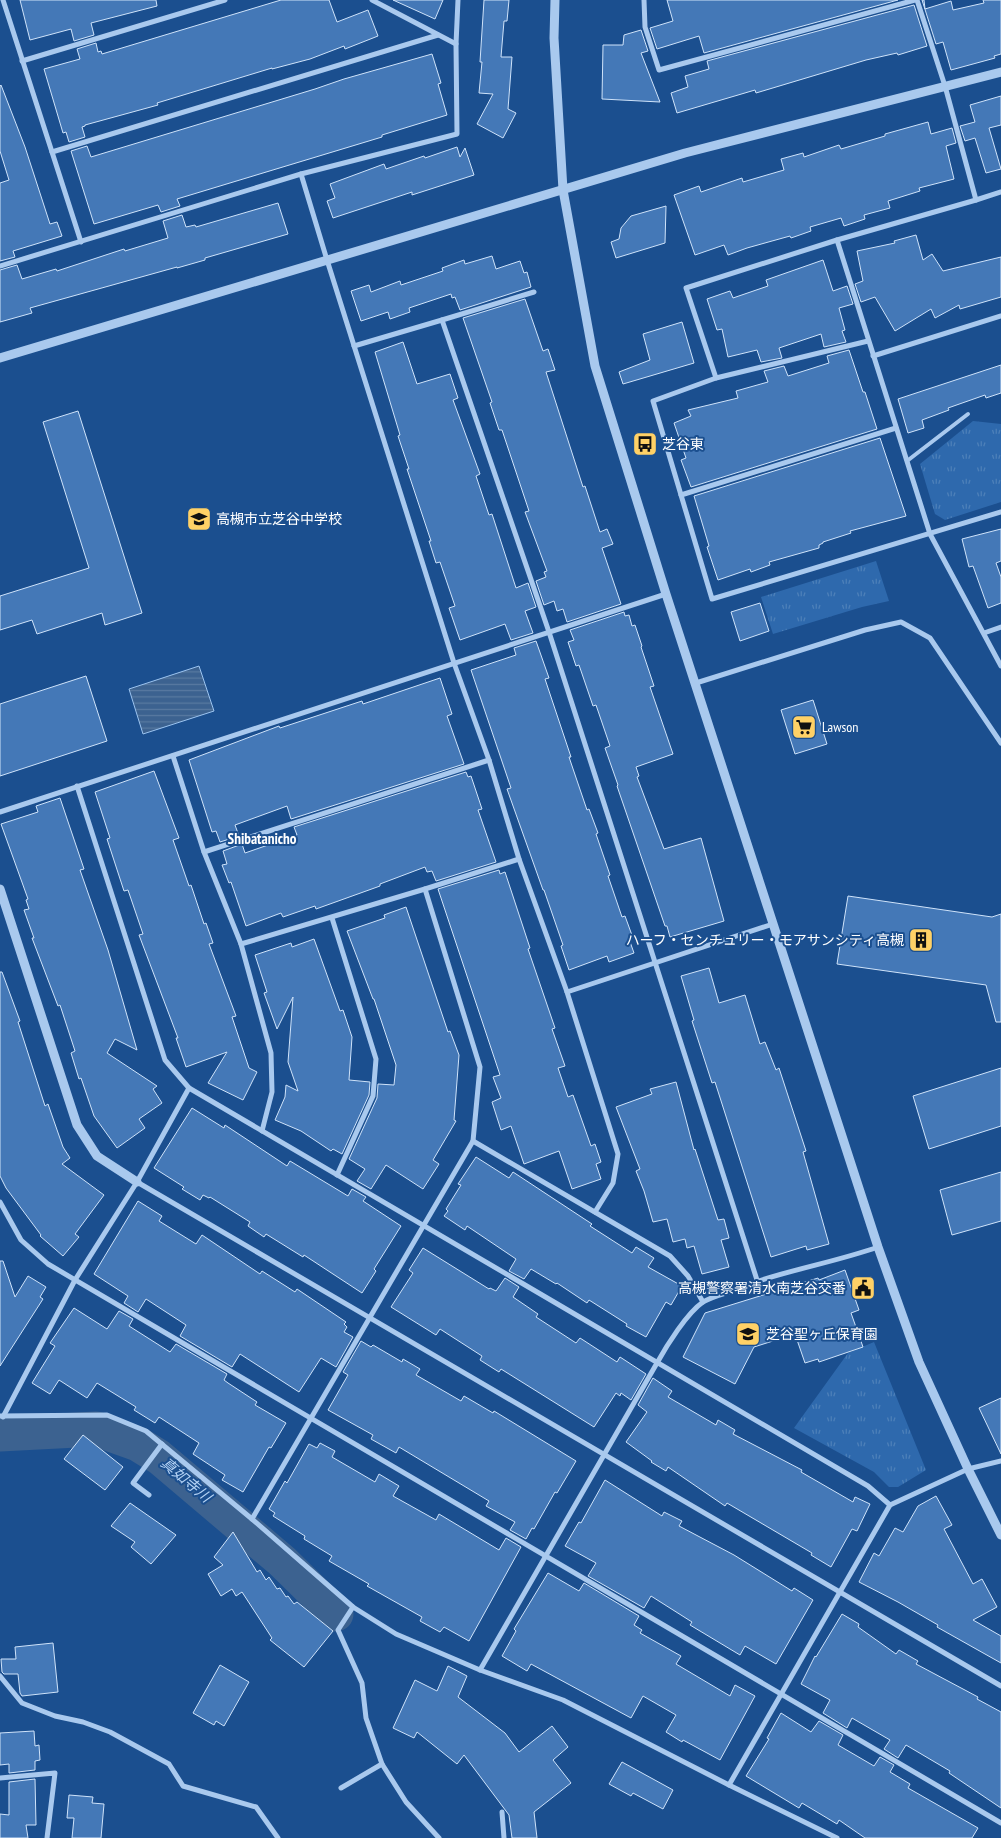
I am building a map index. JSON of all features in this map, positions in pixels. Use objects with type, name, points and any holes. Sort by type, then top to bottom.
[{"type":"street","points":[[3,0],[81,242]]},
{"type":"street","points":[[22,61],[225,0]]},
{"type":"street","points":[[372,0],[456,44]]},
{"type":"street","points":[[0,266],[301,174],[457,134],[456,44],[458,0]]},
{"type":"street","points":[[555,0],[554,38],[563,190],[595,366],[666,594],[878,1247],[919,1362],[968,1469],[1001,1535]]},
{"type":"street","points":[[644,0],[645,27],[659,70],[916,0],[945,86],[976,200]]},
{"type":"street","points":[[52,152],[438,35]]},
{"type":"street","points":[[0,358],[685,153],[1001,72]]},
{"type":"street","points":[[301,174],[454,663],[489,760],[519,859],[567,992],[618,1154],[613,1183],[595,1212]]},
{"type":"street","points":[[716,378],[686,288],[837,240],[1001,192]]},
{"type":"street","points":[[837,240],[930,534],[1001,666]]},
{"type":"street","points":[[354,346],[534,292]]},
{"type":"street","points":[[873,356],[1001,316]]},
{"type":"street","points":[[442,320],[549,632],[757,1280]]},
{"type":"street","points":[[868,341],[716,378],[653,401],[712,599],[1001,512]]},
{"type":"street","points":[[681,495],[896,428]]},
{"type":"street","points":[[0,812],[666,594]]},
{"type":"street","points":[[696,683],[865,630],[901,622],[930,638],[1001,743]]},
{"type":"street","points":[[984,633],[1001,627]]},
{"type":"street","points":[[173,756],[204,852],[241,944],[271,1053],[272,1092],[262,1131]]},
{"type":"street","points":[[204,852],[489,760]]},
{"type":"street","points":[[77,786],[165,1060],[189,1088],[868,1486],[890,1505]]},
{"type":"street","points":[[241,944],[332,918],[519,859]]},
{"type":"street","points":[[0,889],[77,1125],[97,1156],[137,1182],[1001,1686]]},
{"type":"street","points":[[252,1519],[472,1141],[480,1067],[425,889]]},
{"type":"street","points":[[332,918],[376,1059],[372,1096],[337,1175]]},
{"type":"street","points":[[567,992],[773,924]]},
{"type":"street","points":[[189,1088],[137,1182],[75,1280],[1,1416],[108,1415],[146,1431],[252,1519],[353,1607],[396,1634],[480,1670],[563,1700],[837,1838]]},
{"type":"street","points":[[472,1141],[670,1256],[688,1276],[703,1302]]},
{"type":"street","points":[[0,1202],[21,1240],[48,1264],[1001,1822]]},
{"type":"street","points":[[480,1670],[672,1338],[703,1302],[757,1280],[850,1257],[878,1247]]},
{"type":"street","points":[[149,1495],[133,1483],[162,1444]]},
{"type":"street","points":[[729,1785],[890,1505],[968,1469],[1001,1461]]},
{"type":"street","points":[[353,1607],[338,1630],[362,1683],[366,1718],[382,1764],[406,1802],[439,1838]]},
{"type":"street","points":[[0,1676],[22,1703],[55,1716],[83,1722],[110,1732],[169,1764],[183,1786],[256,1808],[278,1838]]},
{"type":"street","points":[[341,1788],[382,1764]]},
{"type":"street","points":[[0,1778],[55,1773],[47,1838]]},
{"type":"street","points":[[502,1812],[504,1838]]},
{"type":"lane","points":[[907,461],[968,414]]},
{"type":"green space","points":[[973,421],[1001,424],[1001,502],[945,520],[935,514],[920,464]]},
{"type":"green space","points":[[876,561],[889,601],[862,607],[773,634],[761,597]]},
{"type":"green space","points":[[874,1342],[926,1470],[898,1487],[889,1487],[874,1472],[794,1428],[848,1353]]},
{"type":"shaded area","points":[[199,666],[214,711],[143,734],[129,689]]},
{"type":"building","points":[[20,0],[156,0],[157,6],[91,23],[94,35],[74,41],[71,29],[30,40]]},
{"type":"building","points":[[281,0],[329,0],[337,22],[368,10],[378,36],[345,49],[344,46],[310,59],[272,68],[157,103],[158,105],[85,125],[82,127],[85,137],[69,142],[66,132],[63,133],[44,69],[80,59],[77,49],[96,43],[98,52],[101,51],[102,54]]},
{"type":"building","points":[[393,0],[443,0],[435,19]]},
{"type":"building","points":[[484,0],[509,0],[507,21],[504,21],[501,57],[512,57],[508,109],[516,113],[503,138],[477,124],[493,94],[479,93]]},
{"type":"building","points":[[667,0],[898,0],[704,53],[699,36],[657,49],[650,28],[673,21]]},
{"type":"building","points":[[922,0],[924,0],[925,9],[951,1],[953,10],[984,3],[983,0],[1001,0],[1001,54],[994,56],[995,58],[951,70],[943,42],[936,44]]},
{"type":"building","points":[[914,5],[927,46],[898,55],[897,53],[866,60],[756,93],[755,90],[677,113],[671,93],[688,87],[685,76],[709,69],[707,61]]},
{"type":"building","points":[[641,30],[648,51],[641,53],[660,102],[602,99],[603,45],[623,45],[624,35]]},
{"type":"building","points":[[432,54],[441,83],[438,84],[447,115],[382,135],[382,137],[177,199],[180,206],[161,212],[158,205],[94,224],[71,151],[87,146],[91,157],[344,79]]},
{"type":"building","points":[[1,85],[25,147],[50,224],[57,222],[62,236],[13,251],[15,257],[0,261],[0,183],[9,180],[0,151]]},
{"type":"building","points":[[1001,96],[1001,125],[989,128],[1001,169],[986,173],[975,138],[965,141],[960,126],[975,122],[970,105]]},
{"type":"building","points":[[928,122],[931,134],[952,128],[956,143],[946,146],[954,179],[919,188],[920,191],[888,201],[890,208],[864,215],[865,219],[844,226],[841,218],[810,227],[811,231],[791,238],[790,236],[728,255],[724,245],[695,255],[674,195],[699,186],[701,192],[742,178],[743,182],[784,170],[781,159],[803,153],[804,157],[839,145],[841,149]]},
{"type":"building","points":[[457,147],[460,157],[465,148],[474,175],[412,195],[412,192],[333,218],[327,201],[335,198],[330,184],[384,164],[386,169]]},
{"type":"building","points":[[278,203],[288,234],[205,258],[205,260],[30,308],[32,313],[0,322],[0,270],[17,265],[22,279],[56,269],[57,271],[124,249],[125,251],[168,238],[163,221],[182,215],[186,227],[195,225],[196,227]]},
{"type":"building","points":[[666,206],[665,243],[616,258],[611,242],[619,239],[621,228],[631,216]]},
{"type":"building","points":[[916,235],[923,260],[932,254],[943,271],[1001,257],[1001,297],[960,309],[959,305],[935,318],[931,309],[895,331],[875,297],[861,302],[855,284],[863,281],[857,251],[895,243],[894,241]]},
{"type":"building","points":[[492,256],[496,269],[520,261],[524,273],[527,272],[531,287],[460,310],[455,297],[452,298],[451,294],[409,308],[410,312],[390,319],[388,312],[361,321],[351,291],[369,285],[371,292],[400,281],[401,285],[443,271],[442,268],[464,260],[465,264]]},
{"type":"building","points":[[823,260],[833,291],[847,286],[853,304],[839,308],[845,330],[842,331],[846,342],[824,347],[821,334],[779,348],[782,358],[761,362],[757,350],[728,357],[722,329],[717,330],[707,299],[730,291],[733,298],[768,286],[766,280]]},
{"type":"building","points":[[525,299],[543,351],[548,349],[555,370],[546,372],[583,487],[585,486],[600,532],[607,529],[613,544],[602,548],[621,604],[567,622],[563,609],[557,611],[554,601],[544,605],[536,581],[546,577],[544,572],[547,571],[525,512],[529,511],[502,430],[499,430],[490,403],[492,402],[463,318]]},
{"type":"building","points":[[682,322],[694,363],[623,384],[619,372],[650,360],[643,334]]},
{"type":"building","points":[[403,342],[417,384],[450,374],[458,398],[453,400],[480,474],[476,476],[489,515],[492,514],[516,588],[528,583],[536,607],[525,611],[533,633],[511,640],[505,624],[460,640],[449,608],[455,606],[440,562],[436,563],[429,541],[431,541],[407,469],[409,469],[398,436],[400,435],[375,352]]},
{"type":"building","points":[[849,350],[877,429],[691,487],[681,460],[686,458],[674,423],[691,416],[688,410],[738,398],[736,391],[768,382],[764,371],[784,366],[788,376],[829,363],[827,356]]},
{"type":"building","points":[[1001,365],[1001,393],[986,398],[985,395],[948,408],[949,410],[922,420],[924,428],[908,433],[898,399]]},
{"type":"building","points":[[78,411],[142,613],[105,625],[102,613],[37,634],[32,620],[0,630],[0,596],[89,568],[43,422]]},
{"type":"building","points":[[880,438],[906,516],[850,531],[851,533],[823,542],[819,545],[819,548],[769,562],[770,565],[751,572],[750,569],[718,580],[707,547],[709,546],[694,496]]},
{"type":"building","points":[[1001,529],[1001,561],[996,563],[1001,577],[1001,603],[988,608],[973,566],[969,567],[962,539]]},
{"type":"building","points":[[760,603],[769,631],[740,641],[731,612]]},
{"type":"building","points":[[624,612],[625,616],[629,615],[632,626],[635,625],[654,686],[650,687],[673,754],[636,767],[639,776],[637,777],[664,849],[701,838],[724,921],[670,937],[617,786],[605,748],[610,746],[596,705],[593,706],[579,665],[576,666],[568,642],[574,640],[570,630]]},
{"type":"building","points":[[536,641],[549,678],[545,679],[571,757],[569,757],[587,810],[589,809],[598,833],[596,834],[610,875],[608,876],[622,917],[625,916],[633,938],[629,939],[634,953],[609,962],[607,956],[569,970],[561,946],[563,945],[507,789],[511,788],[471,670],[516,655],[514,648]]},
{"type":"building","points":[[86,676],[107,741],[0,776],[0,704]]},
{"type":"building","points":[[440,678],[452,714],[447,716],[464,764],[291,819],[287,806],[235,825],[239,836],[220,842],[216,831],[212,832],[189,760],[279,726],[280,728],[362,701],[363,704]]},
{"type":"building","name":"Lawson","points":[[813,700],[827,744],[795,754],[781,710]]},
{"type":"building","points":[[154,771],[179,838],[173,840],[189,886],[191,885],[204,924],[206,923],[213,943],[209,944],[236,1016],[232,1017],[249,1068],[257,1072],[243,1100],[208,1083],[227,1052],[186,1067],[176,1038],[178,1038],[139,935],[143,934],[128,890],[124,891],[107,839],[110,838],[95,792]]},
{"type":"building","points":[[466,772],[468,777],[471,776],[482,809],[478,810],[496,862],[436,881],[432,871],[427,872],[425,867],[380,884],[380,886],[316,909],[315,906],[283,917],[281,913],[246,926],[231,882],[229,883],[222,865],[227,864],[223,851],[242,844],[245,853],[297,835],[294,827]]},
{"type":"building","points":[[60,798],[84,869],[80,870],[108,950],[137,1050],[115,1039],[107,1053],[157,1086],[153,1089],[162,1103],[139,1119],[145,1128],[117,1148],[94,1116],[81,1078],[79,1079],[71,1053],[75,1051],[60,1005],[58,1006],[32,938],[34,938],[24,910],[29,909],[26,900],[28,899],[1,824],[38,812],[36,806]]},
{"type":"building","points":[[499,870],[500,874],[505,872],[530,948],[528,949],[555,1028],[552,1029],[565,1066],[558,1068],[568,1097],[573,1095],[591,1146],[595,1144],[601,1162],[596,1164],[601,1179],[572,1189],[559,1151],[524,1164],[511,1126],[501,1130],[492,1102],[501,1098],[493,1077],[500,1075],[438,889]]},
{"type":"building","name":"ハーフ・センチュリー・モアサンシティ高槻","points":[[848,896],[992,917],[1001,914],[1001,1022],[996,1022],[986,985],[837,964]]},
{"type":"building","points":[[406,907],[448,1032],[450,1031],[459,1055],[454,1120],[456,1121],[433,1160],[439,1164],[423,1189],[386,1165],[371,1189],[357,1181],[365,1169],[349,1159],[377,1098],[378,1084],[394,1085],[396,1065],[374,999],[347,931],[385,918],[384,915]]},
{"type":"building","points":[[314,939],[340,1011],[343,1010],[352,1037],[349,1080],[370,1082],[369,1095],[342,1154],[333,1149],[331,1151],[301,1131],[275,1120],[285,1097],[286,1085],[298,1091],[288,1062],[293,997],[277,1029],[264,993],[267,992],[255,955],[291,943],[292,947]]},
{"type":"building","points":[[709,968],[719,1003],[745,995],[760,1044],[765,1042],[776,1070],[779,1068],[806,1151],[803,1152],[829,1244],[807,1250],[806,1246],[771,1257],[715,1082],[712,1083],[692,1021],[694,1020],[681,976]]},
{"type":"building","points":[[0,972],[2,972],[20,1021],[18,1022],[45,1106],[48,1104],[63,1147],[70,1158],[62,1164],[104,1195],[75,1234],[79,1237],[63,1256],[40,1236],[6,1188],[0,1176]]},
{"type":"building","points":[[1001,1068],[1001,1126],[929,1149],[913,1096]]},
{"type":"building","points":[[676,1082],[694,1150],[718,1220],[724,1219],[729,1238],[721,1240],[729,1267],[702,1274],[694,1246],[687,1248],[685,1239],[673,1242],[667,1219],[653,1222],[636,1171],[640,1169],[616,1107],[652,1094],[650,1089]]},
{"type":"building","points":[[192,1108],[224,1128],[225,1125],[287,1166],[290,1161],[348,1196],[352,1189],[366,1197],[363,1201],[401,1226],[374,1269],[376,1271],[362,1293],[304,1255],[303,1257],[266,1234],[264,1237],[248,1226],[250,1222],[210,1197],[203,1195],[200,1200],[182,1189],[184,1187],[154,1168]]},
{"type":"building","points":[[476,1157],[509,1178],[513,1172],[632,1253],[636,1247],[654,1258],[648,1267],[682,1286],[671,1305],[666,1302],[646,1337],[626,1326],[627,1324],[589,1300],[587,1303],[557,1283],[531,1269],[524,1279],[509,1271],[516,1259],[467,1226],[465,1230],[444,1216],[448,1211],[446,1209],[461,1185],[458,1184]]},
{"type":"building","points":[[1001,1172],[1001,1221],[952,1235],[940,1190]]},
{"type":"building","points":[[138,1201],[162,1216],[159,1221],[196,1244],[202,1235],[260,1274],[262,1271],[295,1292],[297,1289],[346,1322],[344,1324],[347,1327],[344,1332],[353,1337],[336,1367],[321,1358],[299,1392],[240,1354],[232,1367],[180,1336],[186,1325],[146,1299],[138,1312],[124,1303],[128,1296],[94,1274]]},
{"type":"building","points":[[423,1248],[489,1289],[496,1291],[505,1278],[519,1287],[513,1297],[538,1314],[536,1317],[576,1343],[580,1338],[617,1362],[620,1357],[646,1374],[631,1400],[621,1393],[620,1396],[616,1393],[594,1427],[501,1369],[499,1372],[480,1360],[482,1356],[440,1329],[436,1335],[391,1307],[413,1273],[409,1270]]},
{"type":"building","points":[[0,1261],[3,1261],[15,1297],[28,1276],[46,1287],[40,1297],[43,1299],[0,1366]]},
{"type":"building","points":[[845,1270],[859,1310],[851,1313],[863,1347],[819,1362],[818,1359],[805,1363],[795,1334],[754,1347],[735,1384],[683,1357],[705,1313],[818,1278],[819,1280]]},
{"type":"building","points":[[74,1308],[107,1329],[119,1311],[133,1319],[129,1326],[170,1352],[176,1344],[227,1374],[224,1380],[257,1402],[255,1405],[286,1423],[271,1448],[269,1447],[243,1492],[222,1480],[225,1475],[193,1454],[199,1443],[159,1417],[155,1423],[134,1410],[136,1407],[97,1383],[87,1398],[59,1380],[50,1394],[32,1383],[55,1346],[50,1343]]},
{"type":"building","points":[[361,1341],[371,1347],[373,1345],[402,1362],[403,1359],[420,1369],[416,1375],[461,1401],[464,1396],[493,1413],[494,1411],[576,1461],[526,1539],[510,1530],[515,1522],[486,1506],[489,1501],[399,1447],[396,1453],[371,1439],[373,1435],[328,1410],[348,1375],[343,1372]]},
{"type":"building","points":[[653,1378],[672,1391],[668,1397],[716,1425],[718,1420],[735,1430],[733,1434],[802,1470],[801,1472],[853,1502],[855,1497],[870,1504],[857,1531],[852,1529],[831,1567],[811,1555],[812,1553],[727,1503],[725,1506],[668,1467],[666,1471],[651,1462],[626,1442],[647,1412],[638,1405]]},
{"type":"building","points":[[1001,1398],[1001,1454],[979,1408]]},
{"type":"building","points":[[83,1435],[123,1467],[105,1490],[64,1459]]},
{"type":"building","points":[[320,1443],[335,1451],[332,1457],[375,1482],[379,1474],[399,1486],[393,1496],[436,1520],[439,1514],[499,1550],[506,1538],[521,1547],[469,1641],[444,1627],[440,1632],[420,1621],[422,1617],[367,1586],[369,1584],[329,1561],[332,1556],[304,1539],[305,1536],[273,1516],[275,1513],[269,1509],[285,1481],[287,1483],[309,1444],[317,1448]]},
{"type":"building","points":[[605,1480],[662,1516],[664,1512],[682,1521],[679,1526],[734,1555],[792,1591],[794,1588],[813,1600],[776,1664],[745,1646],[740,1655],[690,1625],[692,1622],[651,1596],[644,1608],[588,1576],[596,1563],[565,1546],[579,1522],[581,1523]]},
{"type":"building","points":[[936,1496],[952,1525],[944,1529],[973,1584],[982,1579],[997,1607],[973,1620],[1001,1636],[1001,1663],[937,1627],[938,1625],[898,1602],[859,1582],[874,1553],[879,1556],[895,1528],[903,1532],[918,1506]]},
{"type":"building","points":[[130,1503],[176,1535],[151,1564],[131,1547],[135,1542],[111,1526]]},
{"type":"building","points":[[233,1532],[257,1572],[260,1570],[266,1580],[269,1577],[277,1589],[280,1588],[294,1604],[297,1602],[333,1631],[304,1667],[270,1640],[272,1638],[242,1592],[236,1596],[232,1589],[221,1596],[208,1574],[223,1565],[214,1557]]},
{"type":"building","points":[[548,1573],[579,1591],[584,1583],[639,1616],[634,1625],[642,1630],[640,1633],[681,1656],[676,1664],[730,1696],[735,1685],[755,1696],[720,1760],[683,1740],[682,1742],[666,1732],[676,1715],[643,1696],[631,1718],[531,1664],[527,1671],[502,1656],[516,1631],[514,1629]]},
{"type":"building","points":[[842,1614],[859,1624],[858,1627],[896,1654],[899,1650],[918,1661],[916,1664],[978,1697],[977,1699],[1001,1712],[1001,1808],[949,1773],[950,1771],[906,1745],[898,1758],[884,1749],[890,1740],[852,1718],[847,1728],[823,1713],[830,1700],[801,1684],[815,1656]]},
{"type":"building","points":[[53,1643],[58,1692],[22,1696],[18,1674],[4,1674],[2,1672],[1,1659],[16,1659],[15,1647]]},
{"type":"building","points":[[220,1665],[249,1682],[224,1726],[216,1721],[214,1725],[193,1713]]},
{"type":"building","points":[[448,1666],[467,1676],[458,1697],[505,1733],[519,1752],[552,1726],[568,1747],[553,1760],[571,1783],[534,1812],[537,1838],[512,1838],[509,1815],[464,1755],[457,1764],[417,1732],[414,1738],[393,1728],[415,1680],[437,1691]]},
{"type":"building","points":[[781,1713],[811,1732],[819,1721],[843,1735],[838,1745],[874,1766],[880,1757],[894,1765],[890,1772],[910,1784],[908,1788],[978,1828],[972,1838],[865,1838],[839,1820],[837,1824],[802,1803],[799,1808],[746,1776],[769,1739],[767,1738]]},
{"type":"building","points":[[34,1731],[35,1746],[39,1745],[40,1760],[35,1761],[35,1770],[9,1773],[9,1764],[0,1765],[0,1733]]},
{"type":"building","points":[[622,1762],[673,1790],[663,1809],[633,1793],[631,1796],[609,1784]]},
{"type":"building","points":[[35,1779],[36,1825],[26,1825],[28,1838],[0,1838],[0,1814],[9,1815],[9,1782]]},
{"type":"building","points":[[69,1795],[93,1797],[92,1803],[104,1804],[101,1838],[72,1838],[74,1818],[67,1818]]},
{"type":"waterway","name":"真如寺川","points":[[0,1434],[96,1429],[138,1444],[159,1457],[282,1561],[336,1614]]},
{"type":"place","name":"芝谷東","points":[[645,444]]},
{"type":"place","name":"高槻市立芝谷中学校","points":[[199,519]]},
{"type":"place","name":"Lawson","points":[[804,727]]},
{"type":"place","name":"ハーフ・センチュリー・モアサンシティ高槻","points":[[921,940]]},
{"type":"place","name":"高槻警察署清水南芝谷交番","points":[[863,1288]]},
{"type":"place","name":"芝谷聖ヶ丘保育園","points":[[748,1334]]},
{"type":"district","name":"Shibatanicho","points":[[262,839]]}]
